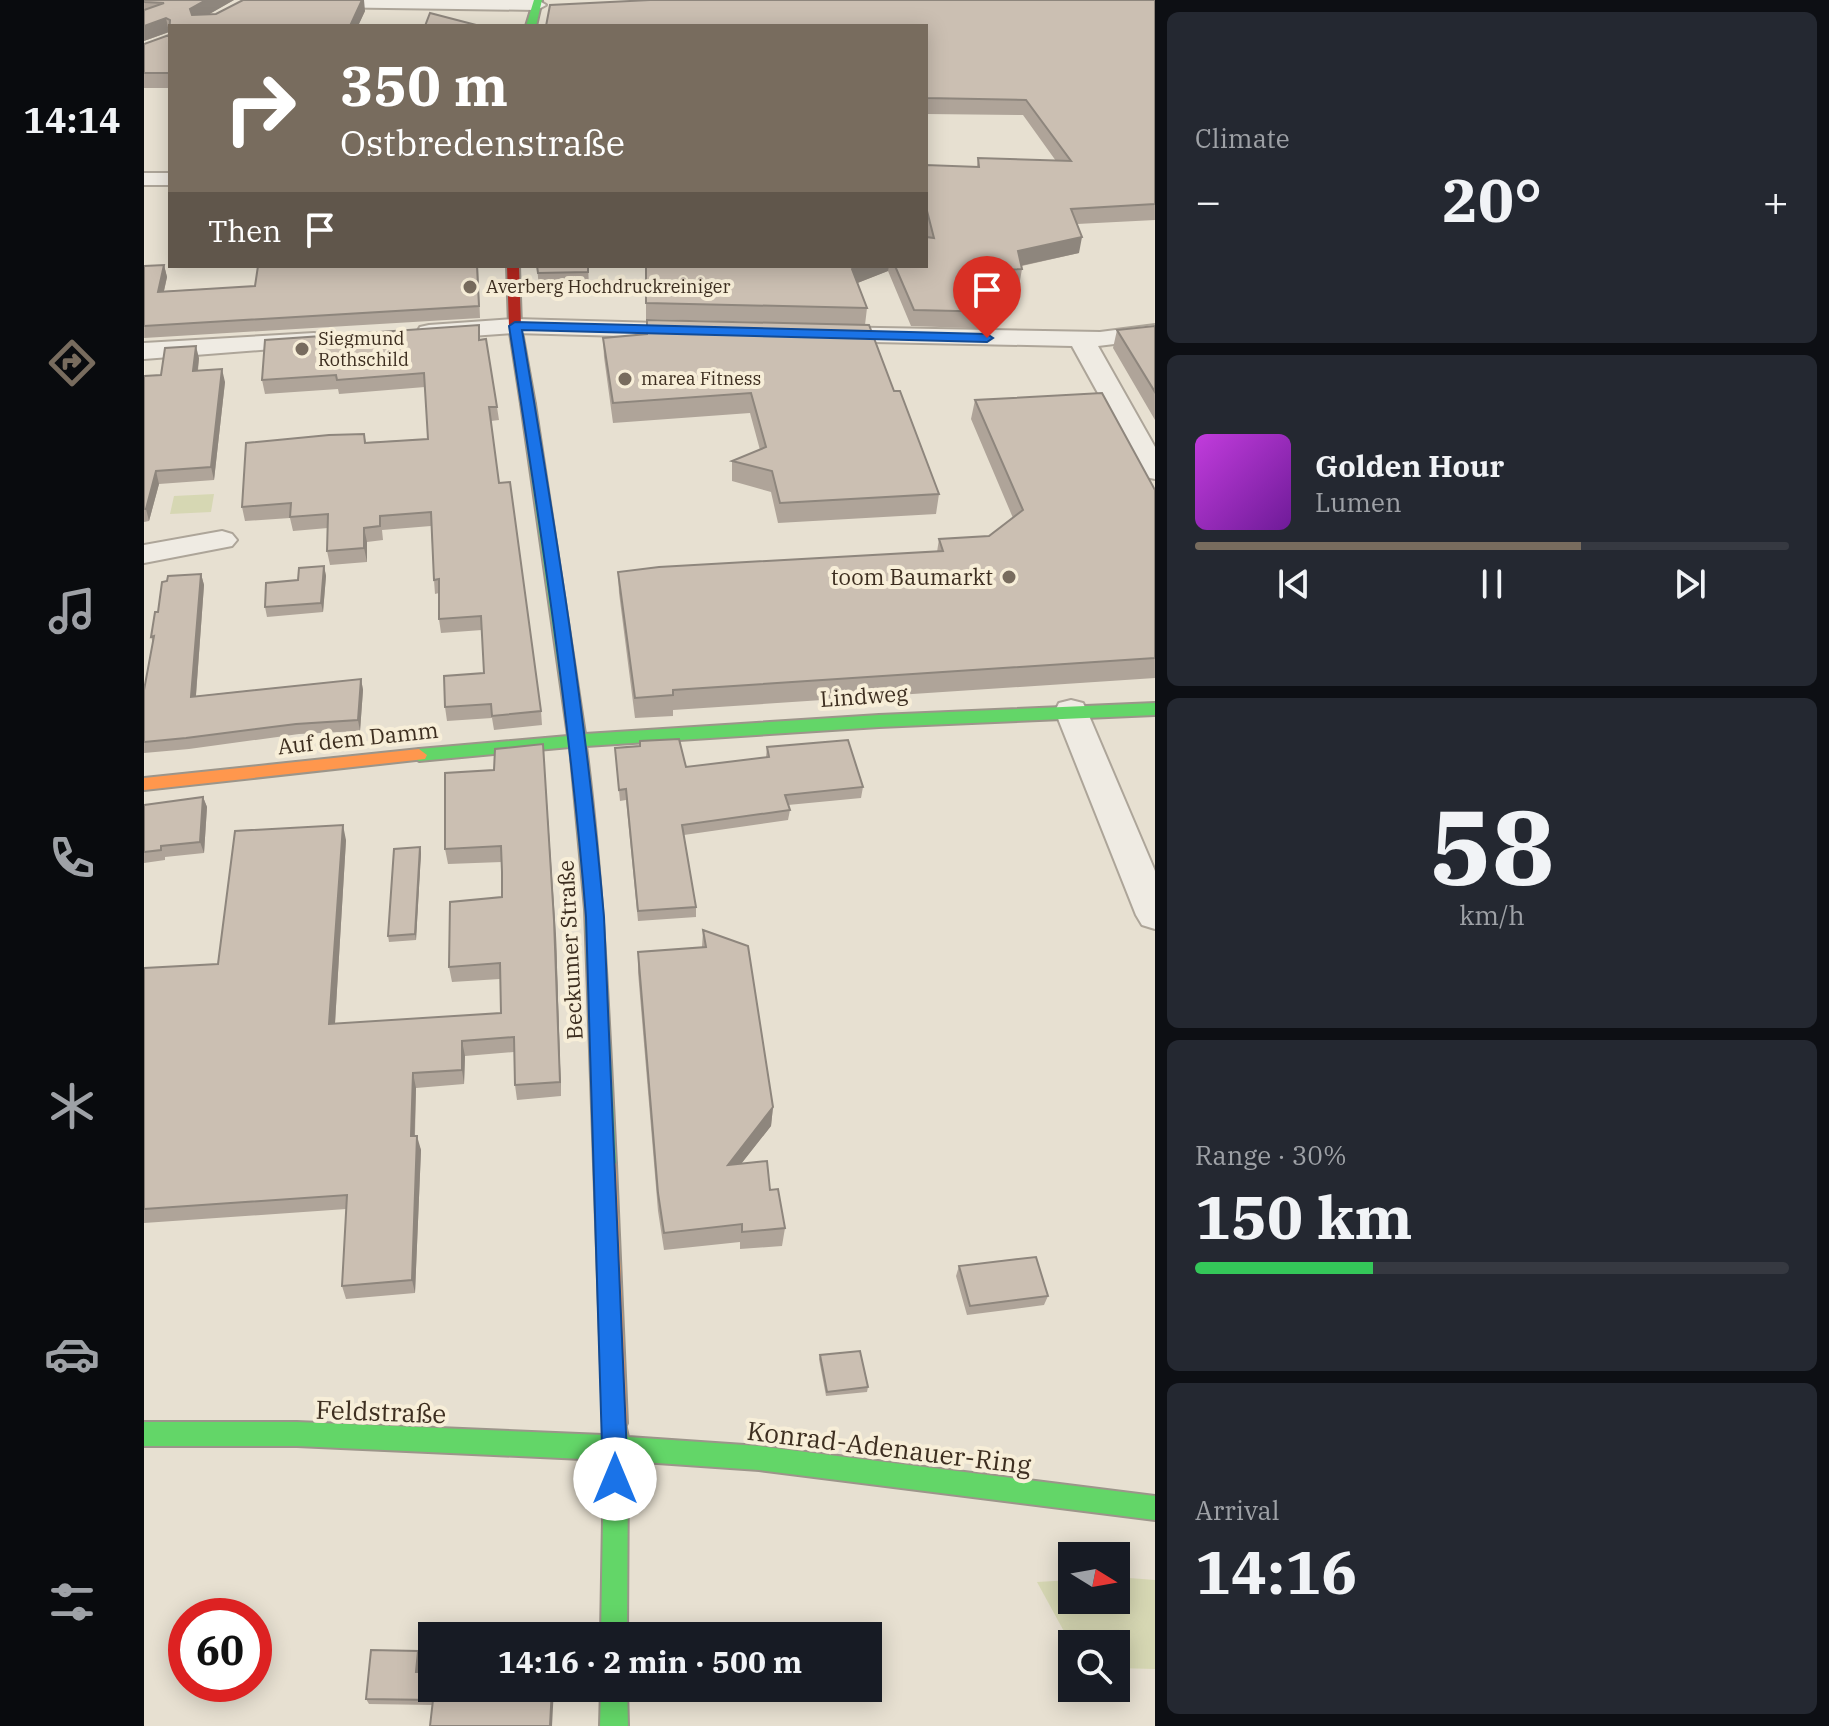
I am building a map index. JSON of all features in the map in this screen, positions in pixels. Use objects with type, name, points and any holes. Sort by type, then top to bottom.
[{"type":"street","points":[[299,2],[537,2],[532,24]]},
{"type":"street","points":[[144,179],[168,179]]},
{"type":"street","name":"Beckumer Straße","points":[[513,268],[515,326],[555,570],[595,917],[616,1448],[614,1622]]},
{"type":"street","points":[[408,333],[515,326],[715,331]]},
{"type":"street","points":[[807,333],[1081,339],[1155,332]]},
{"type":"street","points":[[144,351],[346,337]]},
{"type":"street","points":[[1081,339],[1155,471]]},
{"type":"street","points":[[144,554],[222,540]]},
{"type":"street","name":"Lindweg","points":[[576,739],[895,718],[1155,709]]},
{"type":"street","points":[[1071,711],[1155,915]]},
{"type":"street","name":"Auf dem Damm","points":[[144,784],[576,739]]},
{"type":"street","name":"Feldstraße","points":[[144,1434],[297,1434],[616,1448]]},
{"type":"street","name":"Konrad-Adenauer-Ring","points":[[616,1448],[759,1458],[1155,1508]]},
{"type":"street","points":[[614,1702],[614,1726]]},
{"type":"green space","points":[[214,494],[211,512],[170,514],[174,496]]},
{"type":"green space","points":[[1130,1578],[1155,1580],[1155,1669],[1130,1668],[1130,1630],[1063,1630],[1037,1582],[1058,1581],[1058,1614],[1130,1614]]},
{"type":"building","points":[[206,0],[190,9],[192,15],[216,14],[243,0],[362,0],[351,24],[170,24],[166,18],[144,26],[144,10],[164,3],[144,2]]},
{"type":"building","points":[[650,0],[1155,0],[1155,204],[1071,209],[1082,237],[1018,251],[1022,269],[993,270],[995,274],[991,274],[999,312],[914,310],[896,268],[928,268],[928,237],[934,238],[928,215],[928,165],[979,167],[978,158],[1071,161],[1026,100],[928,98],[928,24],[546,24],[550,5]]},
{"type":"building","points":[[430,13],[472,24],[426,24]]},
{"type":"building","points":[[168,35],[168,73],[144,73],[144,44]]},
{"type":"building","points":[[164,265],[158,292],[255,286],[258,268],[477,268],[479,306],[144,326],[144,266]]},
{"type":"building","points":[[537,268],[588,268],[588,272],[538,273]]},
{"type":"building","points":[[646,268],[855,268],[852,269],[867,308],[646,303]]},
{"type":"building","points":[[647,320],[869,325],[894,391],[900,391],[939,494],[780,503],[772,471],[732,461],[766,447],[751,393],[613,403],[603,338],[647,334]]},
{"type":"building","points":[[479,325],[479,340],[486,339],[497,407],[489,407],[499,483],[510,482],[541,711],[492,716],[491,704],[445,707],[444,676],[484,673],[481,616],[439,619],[439,579],[434,580],[431,512],[380,516],[380,526],[364,528],[364,548],[327,551],[328,514],[290,517],[291,503],[242,507],[246,443],[364,434],[365,443],[428,439],[424,373],[337,380],[336,375],[262,380],[265,340]]},
{"type":"building","points":[[1155,326],[1155,392],[1117,330]]},
{"type":"building","points":[[196,346],[193,371],[222,369],[211,467],[156,471],[144,509],[144,376],[161,375],[165,348]]},
{"type":"building","name":"toom Baumarkt","points":[[1102,393],[1155,490],[1155,658],[673,690],[673,695],[635,698],[618,572],[943,551],[939,539],[989,536],[1023,510],[975,400]]},
{"type":"building","points":[[324,566],[321,603],[265,607],[266,583],[298,580],[299,568]]},
{"type":"building","points":[[201,574],[191,697],[361,679],[358,720],[144,742],[144,690],[162,582],[167,581],[168,576]]},
{"type":"building","points":[[679,739],[686,767],[769,757],[767,747],[848,740],[863,787],[785,795],[790,810],[682,825],[696,907],[638,911],[626,789],[619,790],[615,748],[640,746],[640,741]]},
{"type":"building","points":[[543,744],[560,1082],[515,1085],[514,1037],[462,1041],[462,1070],[413,1073],[411,1136],[417,1136],[412,1280],[342,1286],[347,1195],[144,1209],[144,968],[218,964],[235,831],[343,825],[329,1024],[501,1013],[500,963],[449,967],[450,902],[502,897],[502,872],[501,846],[445,849],[445,773],[494,770],[495,749]]},
{"type":"building","points":[[203,797],[200,842],[161,846],[161,850],[144,852],[144,805]]},
{"type":"building","points":[[420,847],[415,934],[388,936],[394,849]]},
{"type":"building","points":[[703,930],[748,946],[773,1107],[728,1165],[767,1161],[770,1190],[778,1189],[785,1228],[742,1232],[742,1224],[664,1233],[638,952],[706,947]]},
{"type":"building","points":[[1036,1257],[1048,1296],[970,1306],[959,1266]]},
{"type":"building","points":[[860,1351],[868,1387],[827,1392],[820,1355]]},
{"type":"building","points":[[371,1650],[418,1651],[418,1700],[366,1699]]},
{"type":"building","points":[[433,1702],[551,1702],[550,1726],[430,1726]]},
{"type":"traffic: fast","points":[[532,24],[538,0]]},
{"type":"traffic: fast","points":[[528,404],[575,718],[587,824],[597,951],[605,1164]]},
{"type":"traffic: fast","points":[[419,755],[787,726],[1155,709]]},
{"type":"traffic: fast","points":[[144,1434],[297,1434],[616,1448],[615,1423]]},
{"type":"traffic: fast","points":[[614,1622],[616,1448],[759,1458],[1155,1508]]},
{"type":"traffic: fast","points":[[614,1702],[614,1726]]},
{"type":"traffic: slow","points":[[144,784],[419,755]]},
{"type":"traffic: slow","points":[[605,1164],[615,1423]]},
{"type":"traffic: jam","points":[[513,268],[515,326],[528,404]]},
{"type":"place","name":"Averberg Hochdruckreiniger","points":[[470,287]]},
{"type":"place","name":"Siegmund Rothschild","points":[[302,349]]},
{"type":"place","name":"marea Fitness","points":[[625,379]]},
{"type":"place","name":"toom Baumarkt","points":[[1009,577]]},
{"type":"route","points":[[615,1479],[595,917],[587,824],[555,570],[515,326],[987,338]]}]
